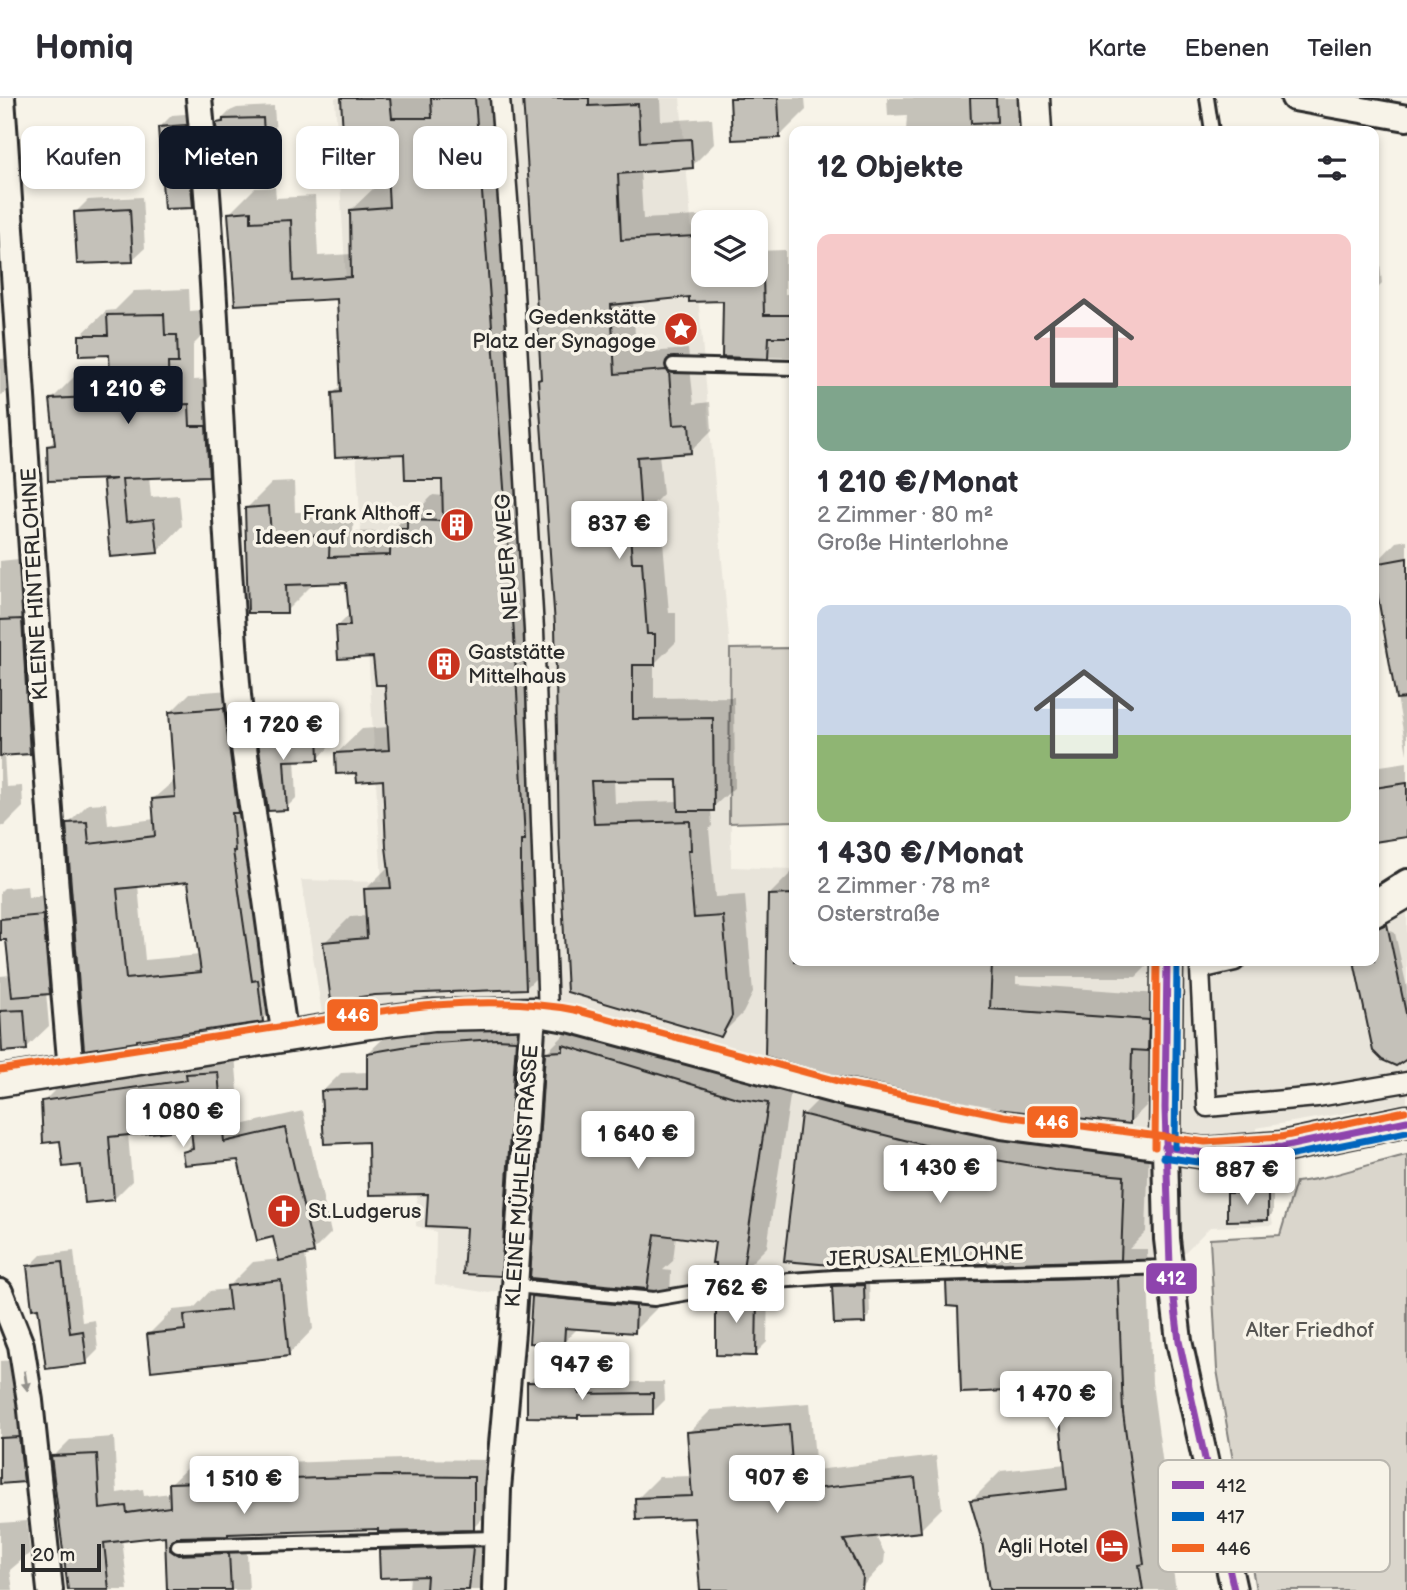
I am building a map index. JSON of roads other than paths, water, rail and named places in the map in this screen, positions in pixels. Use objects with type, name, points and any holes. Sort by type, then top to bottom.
[{"type":"street","name":"KLEINE HINTERLOHNE","points":[[2,98],[51,841],[71,1070]]},
{"type":"street","points":[[199,98],[209,209],[238,695],[248,792],[285,1037]]},
{"type":"street","name":"NEUER WEG","points":[[500,98],[534,630],[540,1013]]},
{"type":"street","points":[[1034,98],[1036,126]]},
{"type":"street","points":[[1294,98],[1407,118]]},
{"type":"street","points":[[1379,900],[1407,882]]},
{"type":"street","points":[[1379,915],[1407,900]]},
{"type":"street","points":[[1167,966],[1165,1147],[1170,1267],[1180,1341],[1206,1460]]},
{"type":"street","points":[[1213,966],[1200,969],[1207,1107],[1317,1097],[1407,1082]]},
{"type":"street","points":[[0,1081],[433,1015],[540,1013],[873,1099],[1002,1126],[1205,1153],[1282,1147],[1407,1121]]},
{"type":"street","name":"KLEINE MÜHLENSTRASSE","points":[[495,1590],[499,1477],[540,1013]]},
{"type":"street","points":[[0,1292],[21,1345],[50,1590]]},
{"type":"street","points":[[1230,1572],[1234,1590]]},
{"type":"lane","points":[[1207,98],[1211,126]]},
{"type":"lane","points":[[673,365],[789,368]]},
{"type":"lane","name":"JERUSALEMLOHNE","points":[[515,1286],[654,1299],[747,1283],[834,1277],[1170,1267]]},
{"type":"lane","points":[[178,1546],[496,1538]]},
{"type":"place","name":"Gedenkstätte Platz der Synagoge","points":[[681,329]]},
{"type":"place","name":"Frank Althoff - Ideen auf nordisch","points":[[457,525]]},
{"type":"place","name":"Gaststätte Mittelhaus","points":[[444,664]]},
{"type":"place","name":"St.Ludgerus","points":[[284,1211]]},
{"type":"place","name":"Agli Hotel","points":[[1112,1546]]},
{"type":"park label","name":"Alter Friedhof","points":[[1310,1330]]}]
